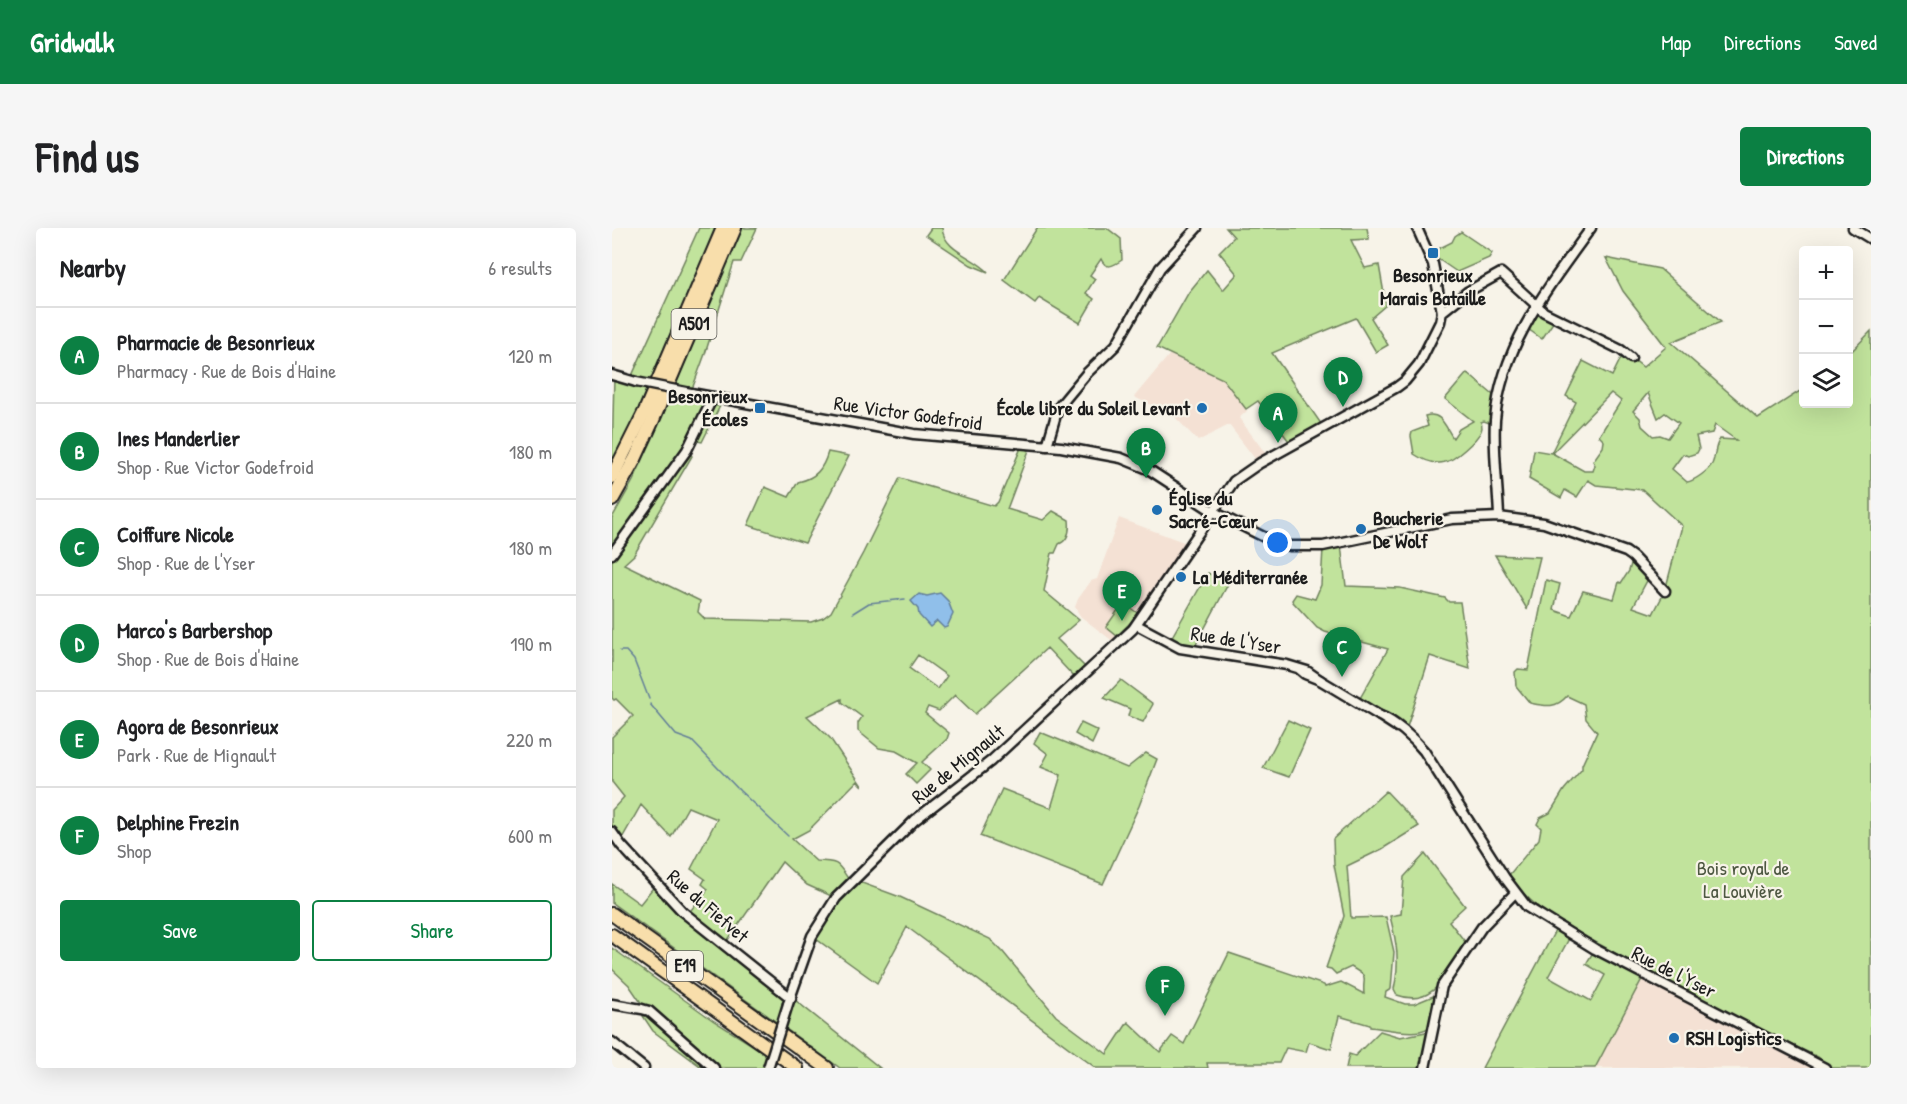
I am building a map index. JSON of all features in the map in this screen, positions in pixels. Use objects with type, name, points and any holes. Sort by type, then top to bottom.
[{"type":"highway","name":"A501","points":[[612,477],[645,411],[723,228]]},
{"type":"highway","name":"A501","points":[[612,500],[653,420],[735,228]]},
{"type":"highway","name":"E19","points":[[612,914],[827,1068]]},
{"type":"highway","name":"E19","points":[[612,935],[797,1068]]},
{"type":"street","points":[[1047,446],[1058,408],[1087,372],[1116,345],[1160,268],[1197,228]]},
{"type":"street","points":[[1417,228],[1434,264],[1442,312],[1467,292],[1498,273],[1505,276],[1536,306],[1554,318],[1621,350],[1631,358]]},
{"type":"street","points":[[1499,517],[1495,425],[1507,364],[1536,306],[1591,228]]},
{"type":"street","points":[[1853,228],[1871,239]]},
{"type":"street","name":"Rue de Mignault","points":[[768,1068],[812,936],[844,890],[915,820],[991,761],[1137,625],[1229,487],[1244,474],[1405,381],[1419,364],[1442,312]]},
{"type":"street","name":"Rue Victor Godefroid","points":[[612,375],[691,393],[914,434],[1047,446],[1105,454],[1132,462],[1162,477],[1214,512],[1285,545],[1307,547],[1341,543],[1452,519],[1499,517],[1544,523],[1623,550],[1633,556],[1665,591]]},
{"type":"street","points":[[612,554],[687,450],[713,397]]},
{"type":"street","name":"Rue de l'Yser","points":[[1137,625],[1180,648],[1299,669],[1386,718],[1413,738],[1424,752],[1515,893],[1537,915],[1594,949],[1825,1068]]},
{"type":"street","name":"Rue du Fiefvet","points":[[612,832],[621,845],[683,912],[790,1001]]},
{"type":"street","points":[[1425,1068],[1442,986],[1482,927],[1515,893]]},
{"type":"street","points":[[612,1004],[649,1011],[714,1068]]},
{"type":"street","points":[[612,1042],[642,1067]]},
{"type":"shaded area","name":"École libre du Soleil Levant","points":[[1170,354],[1223,379],[1247,411],[1239,418],[1269,458],[1259,464],[1229,425],[1198,441],[1174,416],[1134,397]]},
{"type":"shaded area","points":[[1119,518],[1189,544],[1143,613],[1114,642],[1080,616],[1075,607],[1091,581],[1097,579]]},
{"type":"shaded area","points":[[1643,977],[1817,1068],[1595,1068]]},
{"type":"green space","points":[[699,228],[716,228],[643,405],[612,463],[614,376],[630,380]]},
{"type":"green space","points":[[742,228],[757,228],[741,262],[734,262],[691,392],[707,398],[709,406],[720,406],[702,442],[692,440],[686,443],[612,548],[612,518],[633,481],[653,438]]},
{"type":"green space","points":[[931,228],[942,228],[944,236],[954,248],[988,272],[971,265],[926,235]]},
{"type":"green space","points":[[1037,228],[1107,228],[1121,239],[1122,260],[1107,266],[1101,259],[1090,275],[1095,279],[1086,293],[1094,299],[1080,323],[1039,298],[1035,303],[1004,280]]},
{"type":"green space","points":[[1226,228],[1367,228],[1369,239],[1351,240],[1365,268],[1379,265],[1386,305],[1371,318],[1388,345],[1376,352],[1356,318],[1272,353],[1324,428],[1292,445],[1258,401],[1246,409],[1223,379],[1157,348],[1189,292],[1207,270],[1223,290],[1237,274],[1219,252],[1234,237]]},
{"type":"green space","points":[[1461,232],[1492,253],[1489,258],[1457,272],[1435,257],[1436,250],[1452,242]]},
{"type":"green space","name":"Bois royal de La Louvière","points":[[1606,258],[1660,269],[1721,322],[1671,342],[1758,418],[1799,392],[1799,408],[1853,408],[1853,350],[1871,331],[1871,1068],[1831,1068],[1818,1057],[1658,977],[1553,918],[1529,899],[1509,875],[1539,839],[1541,828],[1537,824],[1540,818],[1550,813],[1564,790],[1582,769],[1597,732],[1586,719],[1584,704],[1567,696],[1554,705],[1530,703],[1516,686],[1515,672],[1518,669],[1528,670],[1546,580],[1560,584],[1554,610],[1571,616],[1583,591],[1614,599],[1619,582],[1621,583],[1629,571],[1633,557],[1650,575],[1633,607],[1653,614],[1665,591],[1682,526],[1643,490],[1596,485],[1588,480],[1577,497],[1565,490],[1561,498],[1529,479],[1534,450],[1551,453],[1576,402],[1566,396],[1583,361],[1612,376],[1624,352],[1643,367],[1666,347],[1623,291]],"holes":[[[1611,393],[1621,401],[1599,436],[1604,441],[1603,447],[1593,461],[1595,465],[1593,471],[1584,471],[1552,453]],[[1648,393],[1658,418],[1665,413],[1679,423],[1668,438],[1660,435],[1653,436],[1642,426],[1640,418],[1633,411]],[[1715,425],[1736,440],[1720,439],[1710,467],[1697,478],[1687,482],[1672,469],[1683,454],[1688,456],[1697,453],[1699,449],[1696,436],[1712,433]]]},
{"type":"green space","points":[[1537,310],[1554,321],[1542,339],[1528,329]]},
{"type":"green space","points":[[1467,373],[1498,399],[1495,425],[1481,422],[1482,429],[1475,440],[1449,461],[1433,462],[1417,456],[1414,454],[1411,436],[1412,432],[1428,426],[1425,416],[1439,418],[1453,438],[1459,429],[1473,421],[1445,399]]},
{"type":"green space","points":[[1020,444],[1031,445],[1007,509],[1043,520],[1053,511],[1069,520],[1067,537],[1059,544],[1055,553],[1052,553],[1044,591],[1079,620],[1057,639],[1087,669],[1076,679],[1047,648],[975,714],[955,695],[939,711],[928,707],[925,713],[949,733],[947,739],[922,762],[930,770],[916,784],[906,774],[917,763],[896,751],[879,748],[858,731],[858,723],[862,717],[842,702],[842,699],[807,716],[830,738],[862,786],[857,781],[809,830],[792,839],[816,861],[838,865],[851,883],[854,880],[900,897],[990,939],[1056,1016],[1107,1054],[1128,1022],[1160,1052],[1172,1036],[1184,1044],[1229,953],[1325,987],[1341,982],[1364,994],[1364,978],[1357,971],[1351,967],[1336,974],[1326,968],[1344,916],[1334,865],[1333,839],[1386,791],[1419,826],[1382,849],[1347,866],[1351,918],[1386,917],[1394,952],[1391,989],[1386,992],[1385,997],[1405,1004],[1414,1004],[1438,994],[1434,1019],[1429,1027],[1414,1032],[1394,1031],[1370,1027],[1370,1025],[1339,1016],[1331,1049],[1309,1042],[1306,1052],[1286,1048],[1279,1063],[1207,1063],[1208,1068],[1096,1068],[907,927],[877,983],[812,936],[836,898],[807,885],[782,862],[725,944],[880,1068],[840,1068],[612,903],[612,884],[640,904],[656,884],[687,915],[708,889],[702,884],[705,879],[691,869],[717,819],[688,807],[671,837],[641,805],[621,840],[612,826],[612,810],[624,797],[612,782],[612,737],[633,716],[616,699],[612,698],[612,554],[687,450],[692,456],[634,555],[624,564],[700,601],[698,612],[705,619],[811,622],[831,612],[900,478],[994,506],[998,502],[1020,450]],"holes":[[[918,655],[947,676],[938,689],[909,668]]]},
{"type":"green space","points":[[828,452],[849,456],[805,543],[748,525],[765,487],[789,497],[798,482],[818,472]]},
{"type":"green space","points":[[1341,545],[1346,586],[1400,588],[1445,598],[1449,602],[1460,602],[1470,669],[1430,656],[1406,730],[1359,700],[1388,649],[1317,628],[1292,600],[1296,594],[1315,599],[1321,585],[1323,548]]},
{"type":"green space","points":[[1495,555],[1540,557],[1527,610],[1527,609]]},
{"type":"green space","points":[[1208,573],[1228,584],[1193,650],[1169,642]]},
{"type":"green space","points":[[1123,603],[1139,614],[1117,636],[1106,627]]},
{"type":"green space","points":[[1121,680],[1153,704],[1143,722],[1128,716],[1130,709],[1104,698]]},
{"type":"green space","points":[[1288,720],[1310,730],[1289,777],[1263,768]]},
{"type":"green space","points":[[1081,723],[1098,731],[1092,744],[1075,734]]},
{"type":"green space","points":[[1040,732],[1127,768],[1146,753],[1157,759],[1139,806],[1103,884],[980,836],[1002,789],[1051,808],[1061,775],[1041,767],[1048,754],[1034,743]]},
{"type":"green space","points":[[1425,854],[1465,906],[1449,921],[1466,943],[1446,975],[1431,992],[1422,997],[1410,998],[1397,995],[1394,989],[1397,953],[1390,916],[1401,914],[1404,877]]},
{"type":"green space","points":[[1557,927],[1571,935],[1548,977],[1591,1001],[1605,975],[1586,964],[1595,949],[1643,977],[1595,1068],[1482,1068]]},
{"type":"green space","points":[[612,948],[714,1021],[768,1055],[764,1068],[699,1068],[700,1066],[653,1031],[643,1016],[642,1004],[629,985],[612,969]]},
{"type":"green space","points":[[1380,1031],[1400,1037],[1431,1031],[1423,1068],[1346,1068],[1349,1054],[1355,1056]]},
{"type":"water","points":[[940,593],[948,601],[953,614],[947,627],[944,628],[937,621],[930,627],[919,615],[918,609],[911,601],[919,594],[927,596]]},
{"type":"waterway","points":[[853,613],[869,603],[905,599]]},
{"type":"waterway","points":[[620,651],[626,651],[634,660],[649,699]]},
{"type":"waterway","points":[[650,704],[676,735],[692,741],[788,836]]},
{"type":"place","name":"Besonrieux Marais Bataille","points":[[1433,253]]},
{"type":"place","name":"Marco's Barbershop","points":[[1343,407]]},
{"type":"place","name":"Besonrieux Écoles","points":[[760,408]]},
{"type":"place","name":"École libre du Soleil Levant","points":[[1202,408]]},
{"type":"place","name":"Pharmacie de Besonrieux","points":[[1278,443]]},
{"type":"place","name":"Ines Manderlier","points":[[1146,478]]},
{"type":"place","name":"Église du Sacré-Cœur","points":[[1157,510]]},
{"type":"place","name":"Boucherie De Wolf","points":[[1361,529]]},
{"type":"place","name":"La Méditerranée","points":[[1181,577]]},
{"type":"place","name":"Agora de Besonrieux","points":[[1122,621]]},
{"type":"place","name":"Coiffure Nicole","points":[[1342,677]]},
{"type":"place","name":"Delphine Frezin","points":[[1165,1016]]},
{"type":"place","name":"RSH Logistics","points":[[1674,1038]]}]
